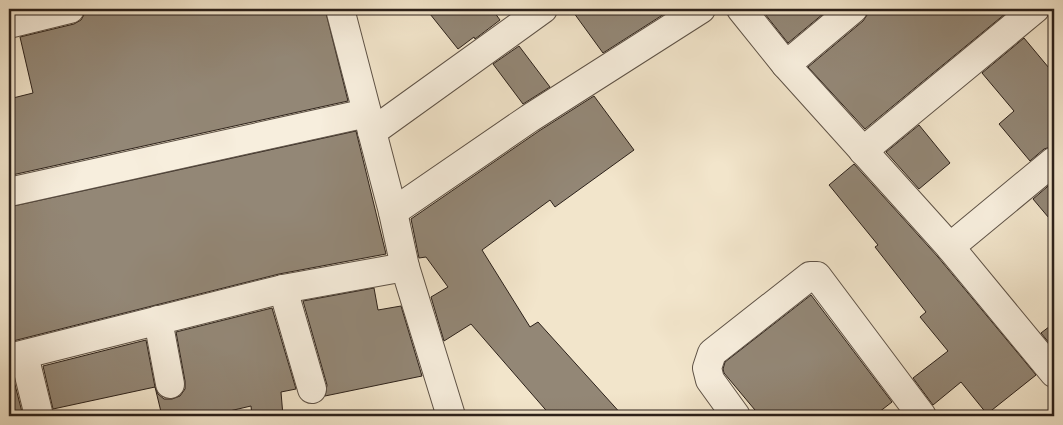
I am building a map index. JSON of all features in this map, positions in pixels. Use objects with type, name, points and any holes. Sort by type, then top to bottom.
[{"type":"street","points":[[9,24],[70,9]]},
{"type":"street","points":[[341,9],[369,123],[394,212],[405,267],[451,416]]},
{"type":"street","points":[[9,192],[369,123],[543,9]]},
{"type":"street","points":[[394,212],[530,118],[701,9]]},
{"type":"street","points":[[741,9],[786,65],[950,246],[1054,373]]},
{"type":"street","points":[[786,65],[853,9]]},
{"type":"street","points":[[863,151],[1035,9]]},
{"type":"street","points":[[950,246],[1054,161]]},
{"type":"street","points":[[39,416],[16,357],[283,289],[405,267]]},
{"type":"street","points":[[736,416],[710,380],[707,368],[712,354],[810,276],[817,276],[826,286],[922,416]]},
{"type":"street","points":[[283,289],[312,389]]},
{"type":"street","points":[[158,320],[170,384]]},
{"type":"building","points":[[102,9],[325,9],[348,101],[12,175],[9,160],[9,99],[33,93],[20,37],[74,24],[81,20],[85,13]]},
{"type":"building","points":[[426,9],[492,9],[500,20],[458,49]]},
{"type":"building","points":[[571,9],[672,9],[603,53]]},
{"type":"building","points":[[761,9],[829,9],[788,43]]},
{"type":"building","points":[[868,9],[1011,9],[865,129],[808,67],[863,21]]},
{"type":"building","points":[[1024,38],[1054,74],[1054,146],[1044,149],[1030,161],[999,124],[1014,111],[982,73]]},
{"type":"building","points":[[519,46],[550,87],[523,104],[493,64]]},
{"type":"building","points":[[594,96],[634,150],[555,207],[550,200],[482,250],[530,327],[538,322],[623,416],[551,416],[471,324],[444,341],[431,297],[448,287],[426,257],[419,258],[411,219],[539,131]]},
{"type":"building","points":[[919,125],[950,163],[919,189],[886,152]]},
{"type":"building","points":[[356,131],[386,254],[279,274],[9,342],[9,207]]},
{"type":"building","points":[[854,164],[938,257],[1036,375],[987,414],[961,382],[933,405],[913,378],[948,351],[920,317],[926,312],[875,247],[878,245],[829,185]]},
{"type":"building","points":[[1054,181],[1054,224],[1033,199]]},
{"type":"building","points":[[374,288],[378,310],[401,306],[422,376],[325,396],[327,385],[303,301]]},
{"type":"building","points":[[811,295],[892,402],[874,416],[760,416],[724,373],[725,362]]},
{"type":"building","points":[[272,308],[296,389],[281,392],[283,416],[252,416],[251,406],[208,416],[162,416],[155,387],[158,394],[164,399],[180,396],[185,389],[176,332]]},
{"type":"building","points":[[1054,323],[1054,349],[1041,333]]},
{"type":"building","points":[[146,340],[155,387],[53,409],[43,366]]},
{"type":"building","points":[[9,373],[12,373],[23,416],[9,416]]}]
